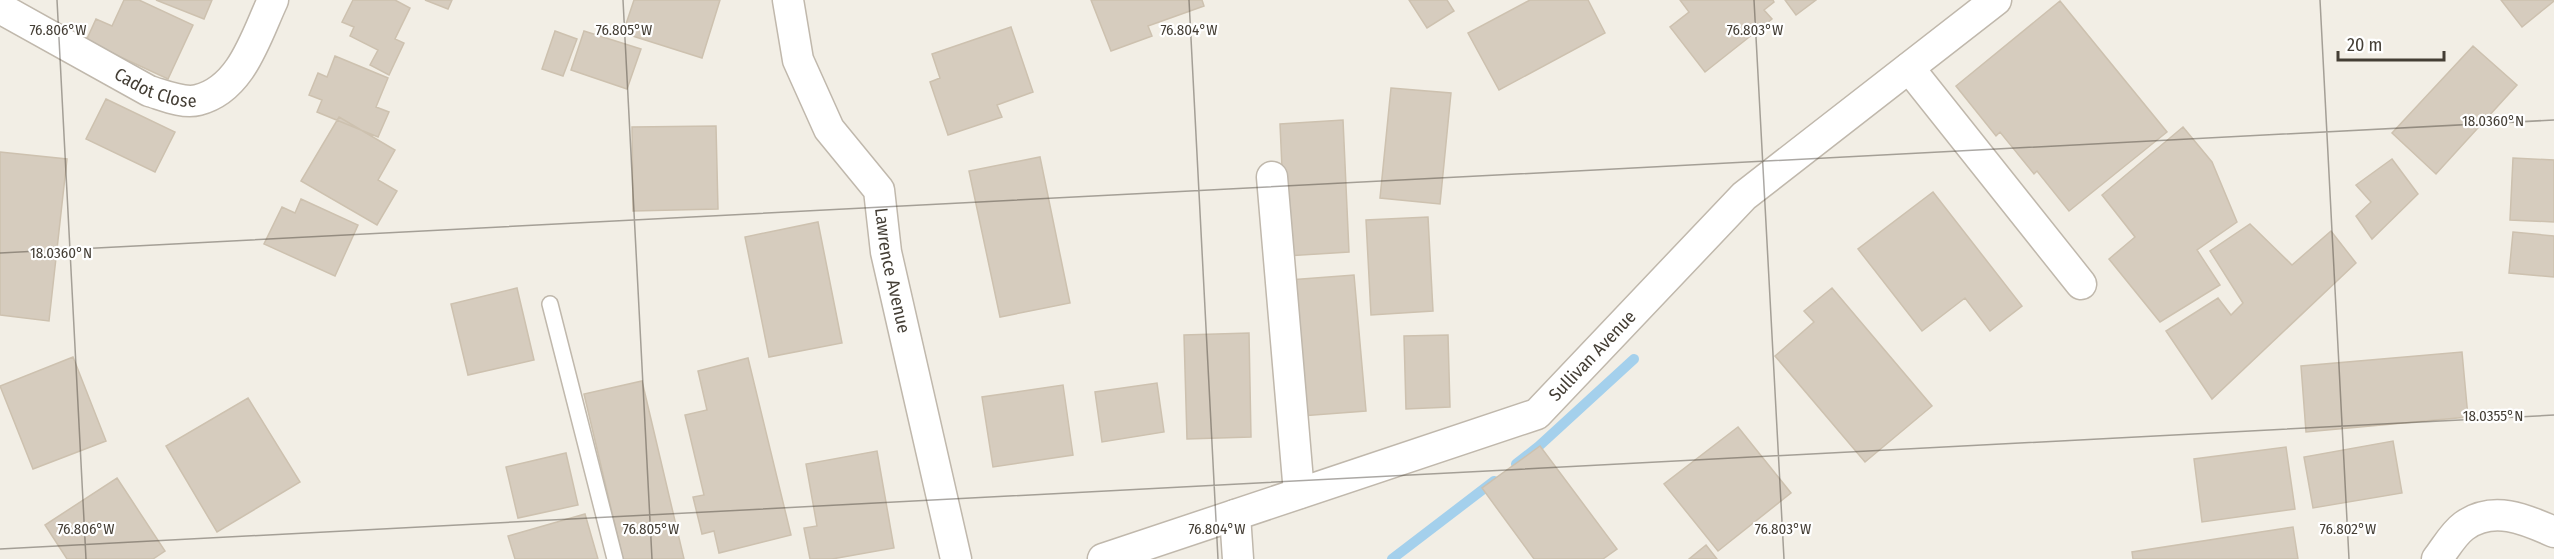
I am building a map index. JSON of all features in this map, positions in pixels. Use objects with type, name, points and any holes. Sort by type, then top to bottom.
[{"type":"street","name":"Cadot Close","points":[[0,8],[149,91],[172,98],[198,100],[220,89],[241,70],[273,0]]},
{"type":"street","name":"Lawrence Avenue","points":[[788,0],[798,60],[829,129],[879,190],[886,252],[956,559]]},
{"type":"street","name":"Sullivan Avenue","points":[[1103,559],[1537,414],[1744,196],[1996,0]]},
{"type":"street","points":[[1909,68],[2081,284]]},
{"type":"street","points":[[1272,177],[1299,493]]},
{"type":"street","points":[[2437,559],[2463,526],[2482,516],[2510,514],[2554,532]]},
{"type":"street","points":[[1235,515],[1238,559]]},
{"type":"lane","points":[[550,304],[615,559]]},
{"type":"building","points":[[124,0],[139,0],[193,25],[168,79],[86,41],[96,19],[112,26]]},
{"type":"building","points":[[156,0],[212,0],[204,19]]},
{"type":"building","points":[[353,0],[395,0],[410,8],[395,39],[404,43],[389,75],[370,65],[378,50],[350,36],[354,27],[342,22]]},
{"type":"building","points":[[425,0],[452,0],[448,9]]},
{"type":"building","points":[[634,0],[720,0],[702,58],[623,33]]},
{"type":"building","points":[[1091,0],[1202,0],[1204,6],[1148,26],[1152,36],[1111,51]]},
{"type":"building","points":[[1409,0],[1447,0],[1454,11],[1427,28]]},
{"type":"building","points":[[1530,0],[1588,0],[1605,33],[1499,90],[1468,33]]},
{"type":"building","points":[[1680,0],[1773,0],[1774,2],[1764,10],[1772,19],[1705,72],[1670,27],[1689,12]]},
{"type":"building","points":[[1785,0],[1816,0],[1796,15]]},
{"type":"building","points":[[2501,0],[2554,0],[2554,1],[2522,27]]},
{"type":"building","points":[[2060,1],[2167,132],[2069,211],[2037,171],[2034,174],[2000,132],[1996,136],[1956,86]]},
{"type":"building","points":[[1011,27],[1033,92],[997,105],[1002,117],[948,135],[930,82],[940,78],[932,54]]},
{"type":"building","points":[[555,31],[577,39],[563,76],[542,69]]},
{"type":"building","points":[[584,31],[641,49],[627,89],[571,70]]},
{"type":"building","points":[[2473,46],[2517,85],[2436,174],[2392,133]]},
{"type":"building","points":[[335,56],[388,78],[376,107],[389,112],[378,137],[317,112],[322,100],[309,95],[318,73],[327,77]]},
{"type":"building","points":[[1391,88],[1451,93],[1440,204],[1380,198]]},
{"type":"building","points":[[106,99],[175,132],[155,172],[86,139]]},
{"type":"building","points":[[339,117],[395,150],[378,180],[397,191],[377,225],[301,181]]},
{"type":"building","points":[[1343,120],[1349,252],[1286,256],[1280,124]]},
{"type":"building","points":[[716,126],[718,209],[633,211],[632,127]]},
{"type":"building","points":[[2183,127],[2212,162],[2237,222],[2197,250],[2220,285],[2160,322],[2109,259],[2135,237],[2102,195]]},
{"type":"building","points":[[0,152],[67,159],[49,321],[0,315]]},
{"type":"building","points":[[1040,157],[1070,303],[1000,317],[969,171]]},
{"type":"building","points":[[2513,158],[2554,160],[2554,222],[2510,220]]},
{"type":"building","points":[[2392,159],[2418,194],[2372,239],[2356,216],[2371,202],[2356,185]]},
{"type":"building","points":[[1933,192],[2022,306],[1990,331],[1965,298],[1922,331],[1858,249]]},
{"type":"building","points":[[301,199],[358,225],[335,276],[264,244],[282,207],[295,213]]},
{"type":"building","points":[[1428,217],[1433,311],[1371,315],[1366,220]]},
{"type":"building","points":[[818,222],[842,343],[769,357],[745,237]]},
{"type":"building","points":[[2250,224],[2292,265],[2331,231],[2356,263],[2212,399],[2166,331],[2218,298],[2231,315],[2243,303],[2210,251]]},
{"type":"building","points":[[2513,232],[2554,236],[2554,277],[2509,273]]},
{"type":"building","points":[[1354,275],[1366,411],[1301,416],[1289,280]]},
{"type":"building","points":[[517,288],[534,360],[468,375],[451,304]]},
{"type":"building","points":[[1832,288],[1932,406],[1865,462],[1775,356],[1814,322],[1804,311]]},
{"type":"building","points":[[1249,333],[1251,437],[1187,439],[1184,335]]},
{"type":"building","points":[[1448,335],[1450,407],[1406,409],[1404,336]]},
{"type":"building","points":[[2462,352],[2468,417],[2306,432],[2301,366]]},
{"type":"building","points":[[73,357],[106,441],[33,469],[0,386]]},
{"type":"building","points":[[748,358],[791,535],[719,553],[714,531],[702,534],[693,497],[704,495],[685,415],[707,410],[698,371]]},
{"type":"building","points":[[642,381],[684,559],[623,559],[584,394]]},
{"type":"building","points":[[1157,383],[1164,432],[1102,442],[1095,392]]},
{"type":"building","points":[[1063,385],[1073,455],[993,467],[982,397]]},
{"type":"building","points":[[248,398],[300,482],[217,532],[166,446]]},
{"type":"building","points":[[1738,427],[1791,493],[1718,551],[1664,484]]},
{"type":"building","points":[[2393,441],[2402,493],[2313,508],[2304,457]]},
{"type":"building","points":[[1540,446],[1617,549],[1603,559],[1534,559],[1482,488]]},
{"type":"building","points":[[2286,447],[2295,509],[2202,522],[2194,459]]},
{"type":"building","points":[[877,451],[894,548],[832,559],[810,559],[804,528],[817,526],[806,464]]},
{"type":"building","points":[[566,453],[578,505],[518,518],[506,467]]},
{"type":"building","points":[[117,478],[165,551],[153,559],[67,559],[45,525]]},
{"type":"building","points":[[585,514],[598,559],[515,559],[508,536]]},
{"type":"building","points":[[2293,527],[2298,559],[2133,559],[2132,552]]},
{"type":"building","points":[[1706,545],[1717,559],[1689,559]]},
{"type":"waterway","points":[[1516,464],[1539,446],[1634,359]]},
{"type":"waterway","points":[[1392,559],[1494,481]]}]
